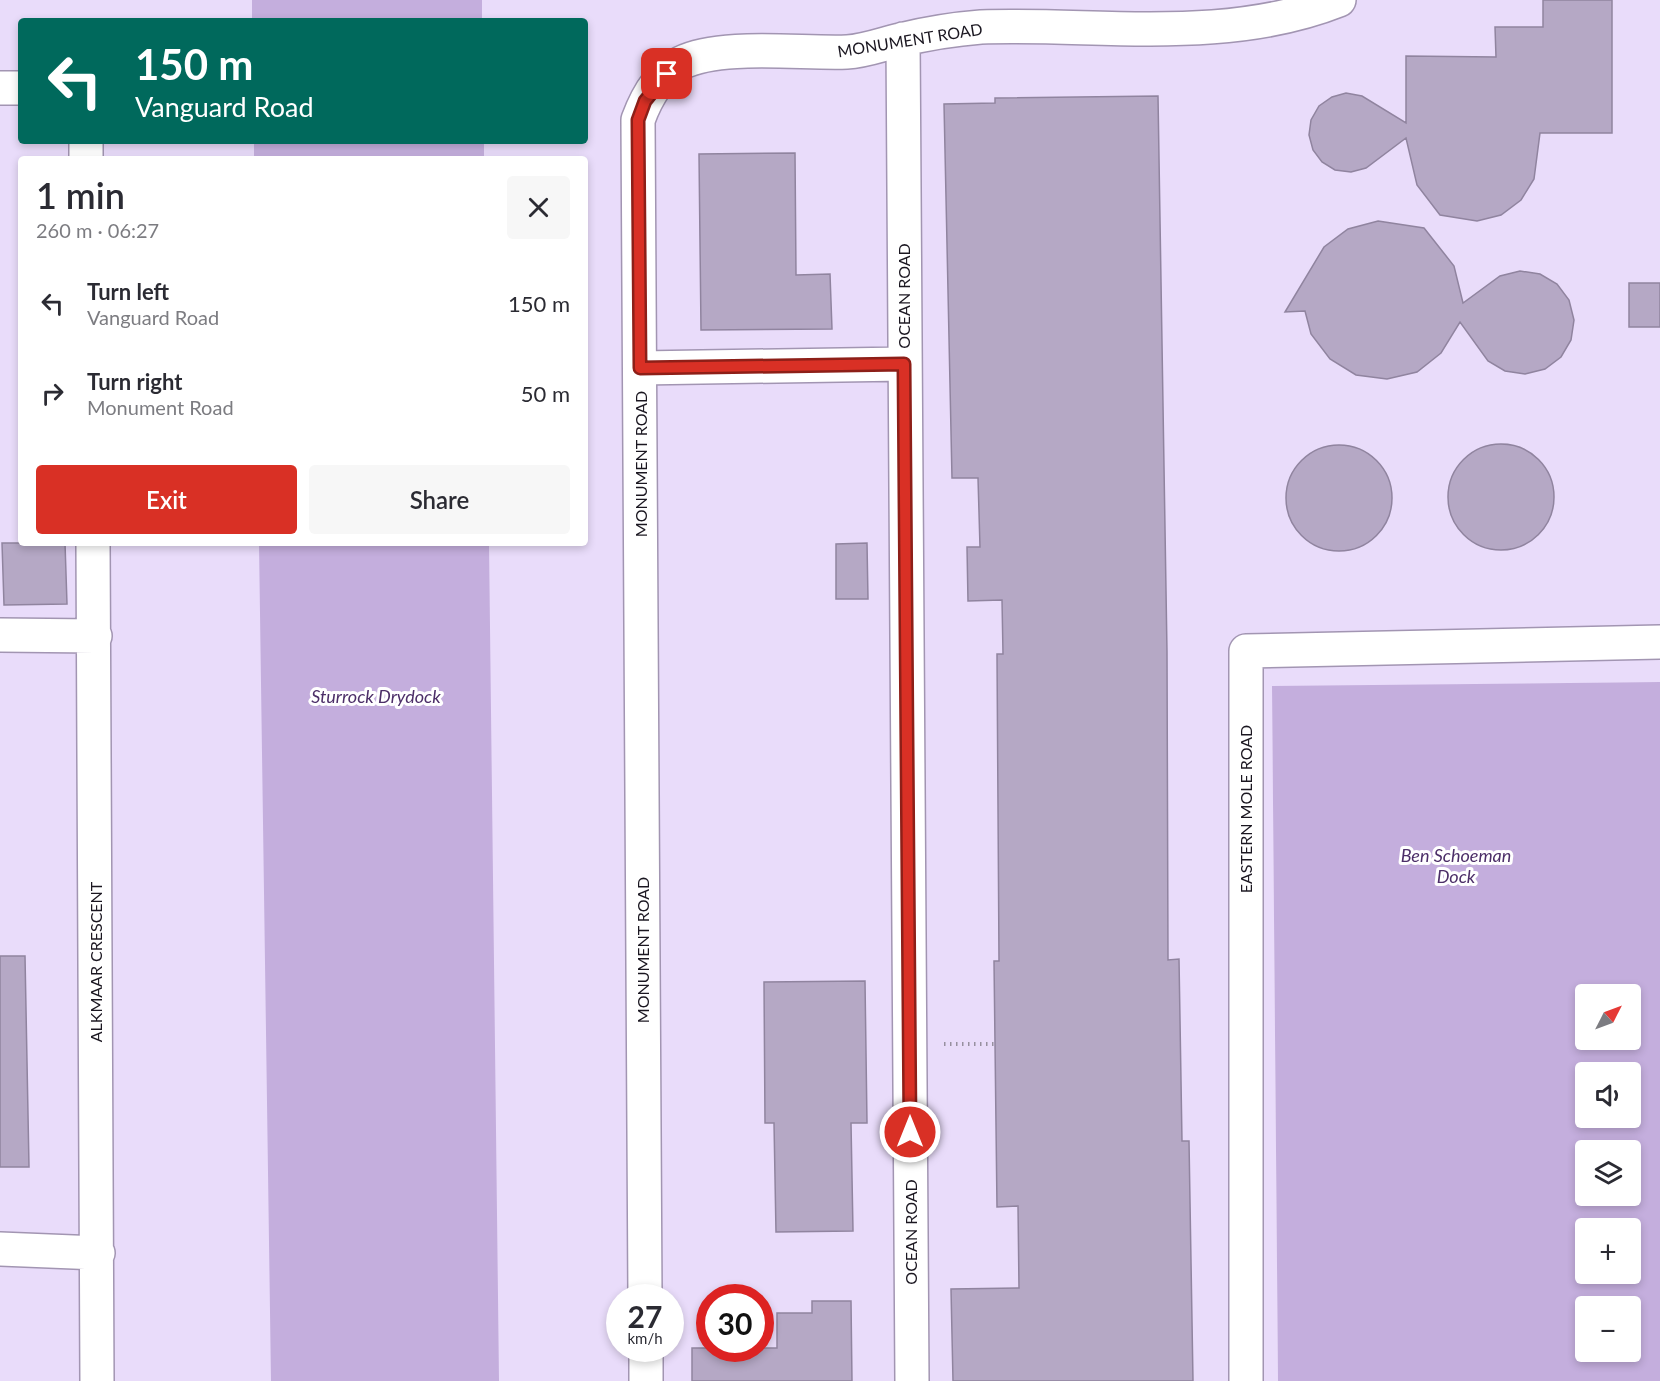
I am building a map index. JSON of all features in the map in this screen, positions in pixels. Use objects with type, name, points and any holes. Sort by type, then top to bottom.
[{"type":"street","name":"MONUMENT ROAD","points":[[645,1284],[638,120],[654,87],[681,63],[736,52],[851,52],[903,39],[979,27],[1238,25],[1294,15],[1340,0]]},
{"type":"street","name":"OCEAN ROAD","points":[[903,39],[912,1381]]},
{"type":"street","points":[[0,88],[18,88]]},
{"type":"street","points":[[640,368],[904,364]]},
{"type":"street","name":"ALKMAAR CRESCENT","points":[[93,546],[97,1381]]},
{"type":"street","points":[[0,635],[95,636]]},
{"type":"street","name":"EASTERN MOLE ROAD","points":[[1246,1381],[1246,651],[1660,642]]},
{"type":"street","points":[[0,1249],[98,1253]]},
{"type":"street","points":[[646,1362],[646,1381]]},
{"type":"shaded area","points":[[0,0],[1660,0],[1660,682],[1272,687],[1278,1381],[0,1381]]},
{"type":"water","points":[[252,0],[482,0],[482,18],[252,18]]},
{"type":"water","points":[[254,144],[484,144],[484,156],[254,156]]},
{"type":"water","name":"Sturrock Drydock","points":[[259,546],[489,546],[499,1381],[271,1381]]},
{"type":"water","name":"Ben Schoeman Dock","points":[[1660,682],[1660,1381],[1278,1381],[1272,686]]},
{"type":"building","points":[[1543,0],[1612,0],[1612,133],[1540,133],[1534,179],[1521,200],[1501,215],[1477,221],[1440,215],[1417,185],[1406,138],[1366,168],[1351,172],[1335,170],[1322,162],[1313,150],[1309,135],[1311,120],[1319,106],[1332,97],[1346,93],[1362,96],[1406,123],[1406,56],[1496,57],[1495,27],[1543,27]]},
{"type":"building","points":[[1158,96],[1167,652],[1168,960],[1179,959],[1182,1141],[1189,1141],[1193,1381],[953,1381],[951,1289],[1019,1288],[1018,1206],[997,1207],[994,961],[999,961],[997,654],[1003,654],[1002,600],[968,601],[967,547],[980,547],[978,478],[952,478],[944,104],[995,103],[995,98]]},
{"type":"building","points":[[795,153],[796,275],[830,274],[832,329],[701,330],[699,154]]},
{"type":"building","points":[[1378,221],[1424,228],[1454,266],[1463,303],[1500,276],[1520,271],[1540,274],[1557,284],[1569,300],[1574,320],[1571,340],[1561,357],[1545,369],[1525,374],[1505,371],[1488,361],[1460,322],[1441,353],[1417,372],[1387,379],[1356,375],[1330,359],[1311,334],[1305,311],[1285,312],[1324,247],[1348,229]]},
{"type":"building","points":[[1629,283],[1660,283],[1660,327],[1629,327]]},
{"type":"building","points":[[1501,444],[1521,448],[1539,459],[1550,477],[1554,497],[1550,517],[1539,535],[1521,546],[1501,550],[1481,546],[1463,535],[1452,517],[1448,497],[1452,477],[1463,459],[1481,448]]},
{"type":"building","points":[[1339,445],[1359,449],[1377,460],[1388,478],[1392,498],[1388,518],[1377,536],[1359,547],[1339,551],[1319,547],[1301,536],[1290,518],[1286,498],[1290,478],[1301,460],[1319,449]]},
{"type":"building","points":[[2,543],[18,543],[18,546],[65,546],[67,604],[4,605]]},
{"type":"building","points":[[867,543],[868,599],[836,599],[836,544]]},
{"type":"building","points":[[0,956],[25,956],[29,1167],[0,1167]]},
{"type":"building","points":[[865,981],[867,1123],[851,1123],[853,1231],[776,1232],[774,1123],[765,1123],[764,982]]},
{"type":"building","points":[[812,1301],[851,1301],[852,1381],[692,1381],[692,1348],[696,1348],[696,1362],[774,1362],[774,1348],[777,1348],[777,1313],[812,1313]]},
{"type":"route","points":[[667,74],[654,87],[645,101],[638,120],[640,368],[904,364],[910,1132]]}]
